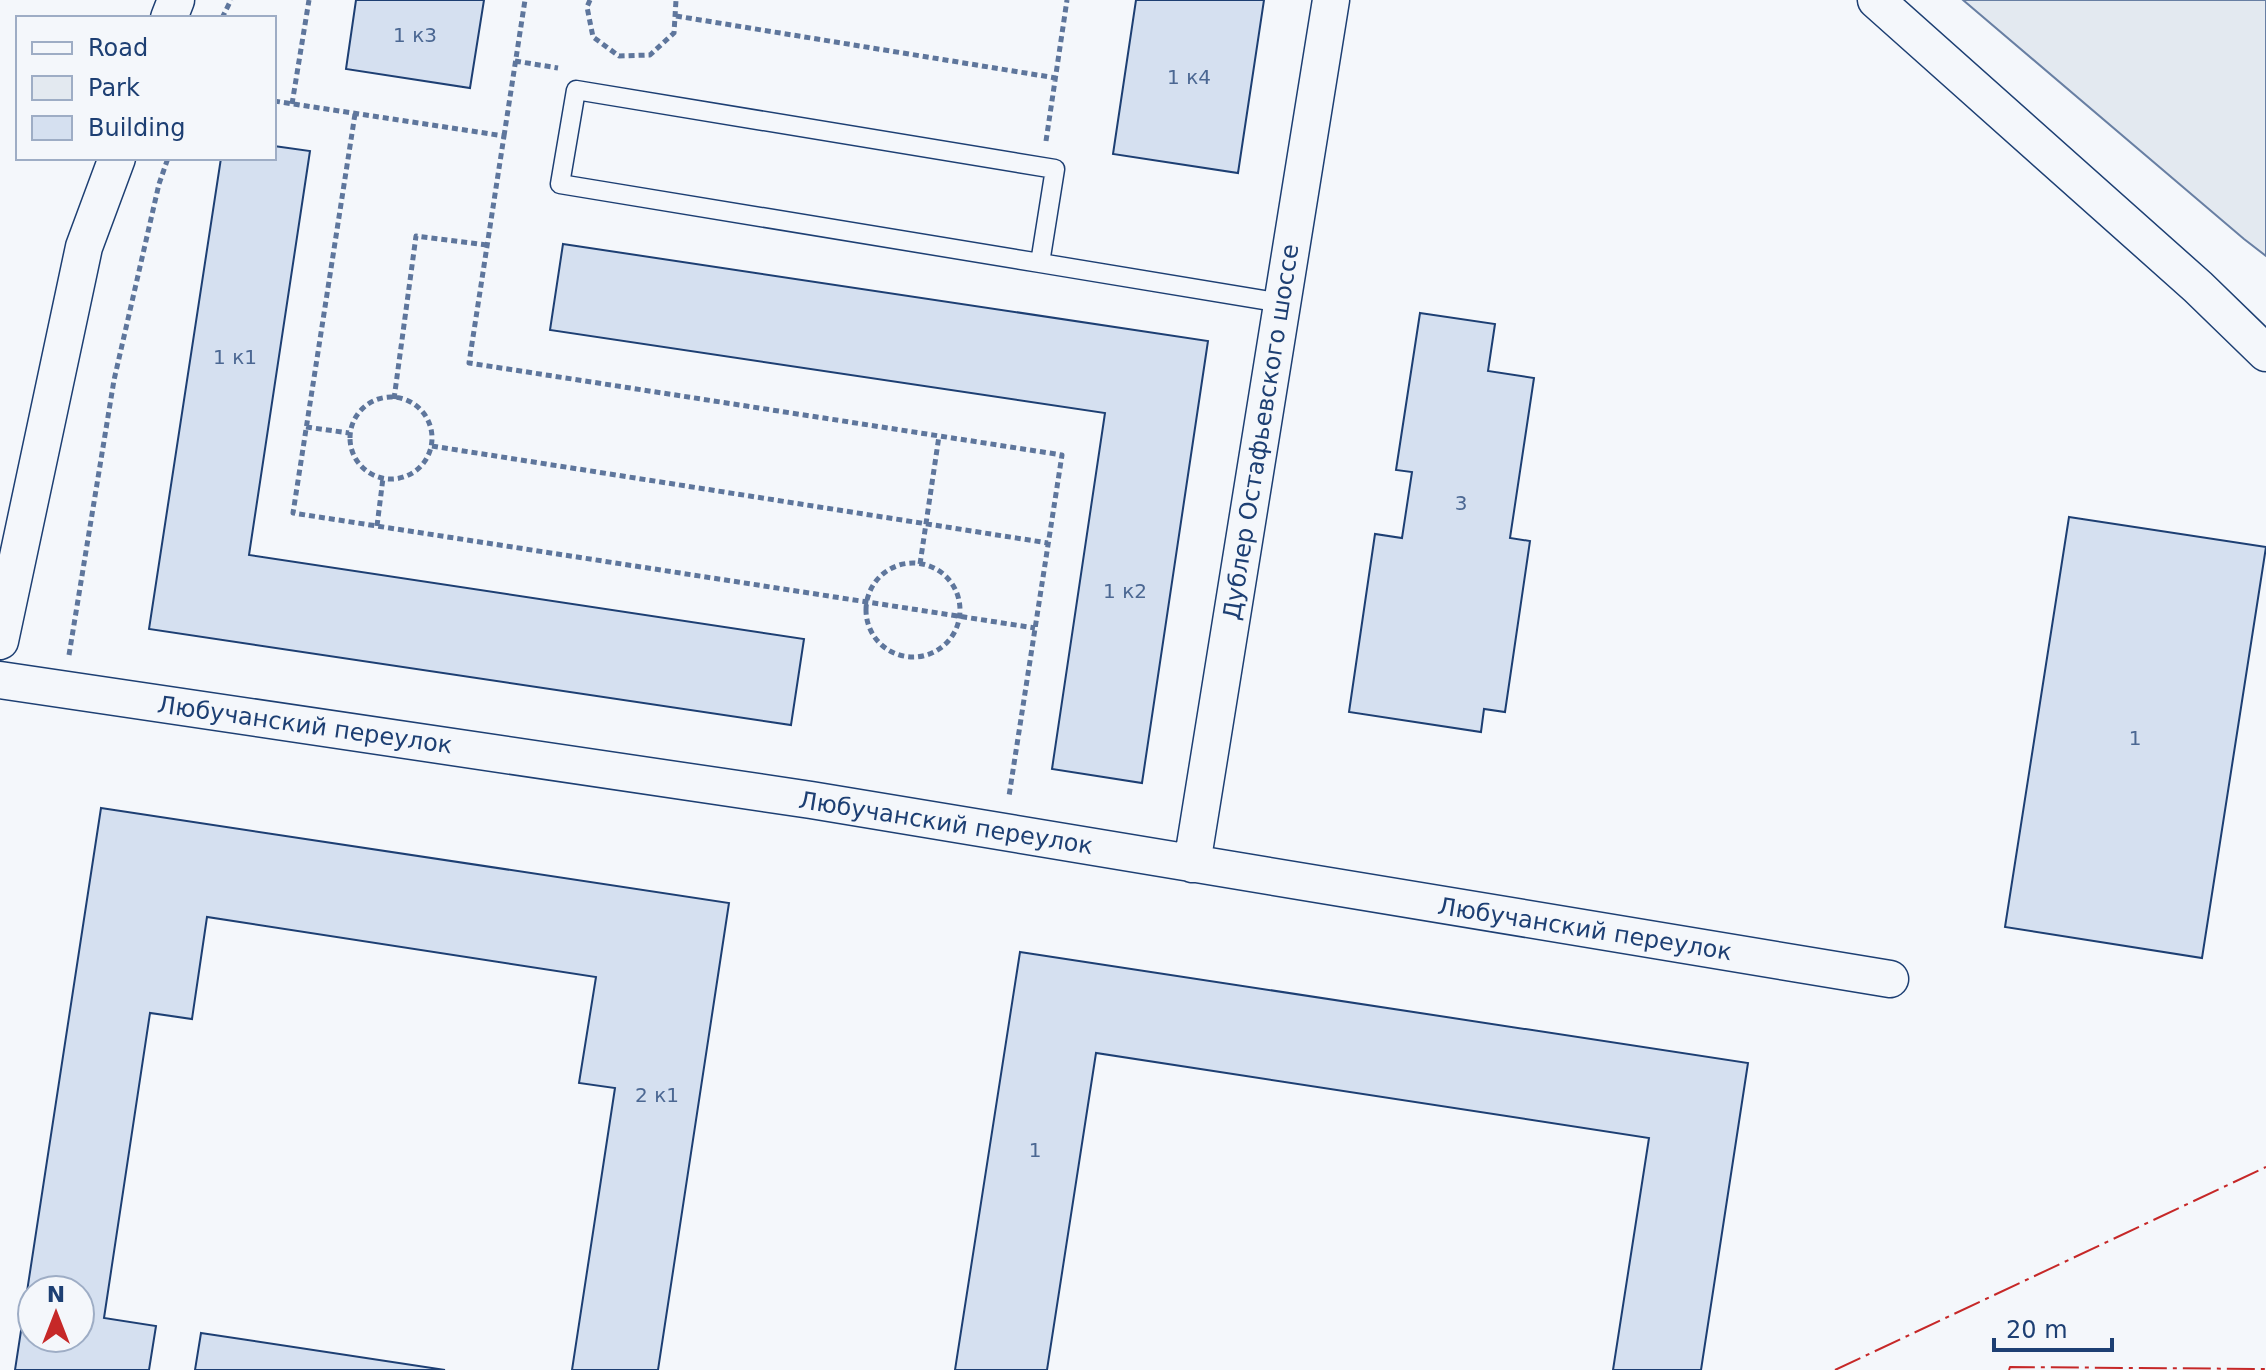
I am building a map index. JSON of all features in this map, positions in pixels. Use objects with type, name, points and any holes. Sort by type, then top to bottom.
[{"type":"street","name":"Дублер Остафьевского шоссе","points":[[1192,864],[1331,0]]},
{"type":"street","points":[[1876,0],[2198,287],[2266,353]]},
{"type":"street","points":[[0,641],[84,247],[116,160]]},
{"type":"street","name":"Любучанский переулок","points":[[0,680],[796,798],[1890,979]]},
{"type":"lane","points":[[1040,263],[1055,169],[576,90],[560,184],[1282,303]]},
{"type":"path","points":[[292,104],[309,0]]},
{"type":"path","points":[[525,0],[469,363],[1062,455],[1003,832]]},
{"type":"path","points":[[581,0],[590,1],[587,7],[593,37],[619,56],[650,55],[674,33],[676,0]]},
{"type":"path","points":[[1042,166],[1067,0]]},
{"type":"path","points":[[676,16],[1056,78]]},
{"type":"path","points":[[276,101],[504,136]]},
{"type":"path","points":[[355,114],[293,513],[1035,628]]},
{"type":"path","points":[[63,689],[114,380],[159,184],[167,160]]},
{"type":"path","points":[[394,399],[416,236],[487,245]]},
{"type":"path","points":[[384,397],[394,399],[409,401],[428,419],[432,446],[421,467],[399,479],[373,476],[354,458],[349,433],[361,409],[384,397]]},
{"type":"path","points":[[306,427],[349,433]]},
{"type":"path","points":[[920,564],[939,436]]},
{"type":"path","points":[[432,446],[1048,543]]},
{"type":"path","points":[[377,526],[383,478]]},
{"type":"path","points":[[920,564],[942,573],[953,584],[959,599],[960,616],[955,631],[944,644],[930,654],[906,656],[883,646],[873,633],[867,618],[867,601],[872,586],[883,574],[896,566],[920,564]]},
{"type":"green space","points":[[1963,0],[2266,0],[2266,256],[2244,239]]},
{"type":"building","points":[[356,0],[484,0],[470,88],[346,69]]},
{"type":"building","points":[[1136,0],[1264,0],[1238,173],[1113,154]]},
{"type":"building","points":[[276,146],[310,151],[249,555],[804,639],[791,725],[149,629],[221,160],[276,160]]},
{"type":"building","points":[[563,244],[1208,341],[1142,783],[1052,769],[1105,413],[550,330]]},
{"type":"building","points":[[1420,313],[1495,324],[1488,371],[1534,378],[1510,538],[1530,541],[1505,712],[1484,709],[1481,732],[1349,712],[1375,534],[1402,538],[1412,472],[1396,470]]},
{"type":"building","points":[[2069,517],[2266,547],[2202,958],[2005,927]]},
{"type":"building","points":[[101,808],[729,903],[658,1370],[572,1370],[615,1088],[579,1083],[596,977],[207,917],[192,1019],[150,1013],[104,1318],[156,1326],[149,1370],[15,1370],[17,1354],[96,1354],[96,1274],[30,1274]]},
{"type":"building","points":[[1020,952],[1748,1063],[1701,1370],[1613,1370],[1649,1138],[1096,1053],[1047,1370],[955,1370]]},
{"type":"building","points":[[201,1333],[445,1370],[195,1370]]},
{"type":"power","points":[[1835,1370],[2266,1167]]},
{"type":"power","points":[[2009,1370],[2010,1367],[2266,1369]]}]
